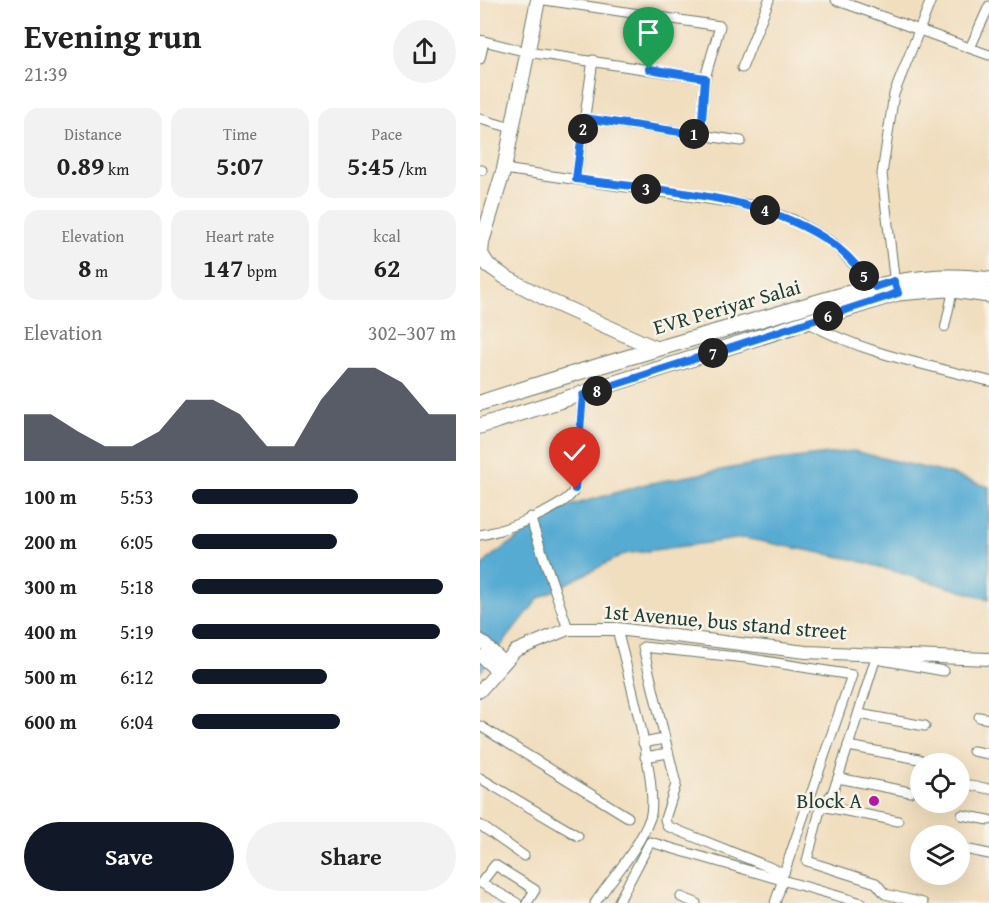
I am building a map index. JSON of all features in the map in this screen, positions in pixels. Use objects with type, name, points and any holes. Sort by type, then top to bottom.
[{"type":"main road","points":[[538,0],[504,169],[481,241],[481,254],[488,265],[505,277],[550,301],[657,349]]},
{"type":"main road","name":"EVR Periyar Salai","points":[[480,426],[809,322],[896,287],[962,275],[989,280]]},
{"type":"main road","name":"EVR Periyar Salai","points":[[480,403],[531,386],[875,287],[953,290],[989,295]]},
{"type":"main road","points":[[531,386],[540,408]]},
{"type":"street","points":[[545,0],[602,4],[720,26],[705,78],[701,135]]},
{"type":"street","points":[[742,68],[769,0]]},
{"type":"street","points":[[896,287],[882,174],[894,94],[931,0]]},
{"type":"street","points":[[840,1],[989,55]]},
{"type":"street","points":[[970,48],[989,6]]},
{"type":"street","points":[[480,59],[482,40],[527,52],[705,78]]},
{"type":"street","points":[[576,179],[593,60]]},
{"type":"street","points":[[584,118],[741,141]]},
{"type":"street","points":[[480,119],[512,128]]},
{"type":"street","points":[[504,169],[749,205],[794,220],[832,243],[875,287]]},
{"type":"street","points":[[945,327],[953,290]]},
{"type":"street","points":[[809,322],[836,338],[872,351],[989,381]]},
{"type":"street","points":[[480,535],[501,530],[561,505],[575,489],[583,395]]},
{"type":"street","points":[[530,517],[568,629]]},
{"type":"street","name":"1st Avenue, bus stand street","points":[[480,691],[515,651],[568,629],[617,629],[795,651],[876,657],[988,661]]},
{"type":"street","points":[[595,903],[649,819],[653,803],[643,743],[617,629]]},
{"type":"street","points":[[480,640],[484,654],[500,666]]},
{"type":"street","points":[[643,647],[746,658],[852,675],[784,873],[667,826],[665,819],[676,783],[664,739],[643,647]]},
{"type":"street","points":[[923,903],[885,894],[876,883],[810,864],[807,861],[821,806],[832,794],[838,778],[876,657],[944,671]]},
{"type":"street","points":[[859,714],[925,726]]},
{"type":"street","points":[[979,717],[989,719]]},
{"type":"street","points":[[480,726],[628,817]]},
{"type":"street","points":[[643,743],[664,739]]},
{"type":"street","points":[[848,746],[910,757]]},
{"type":"street","points":[[973,751],[989,754]]},
{"type":"street","points":[[645,757],[668,753]]},
{"type":"street","points":[[480,778],[578,836]]},
{"type":"street","points":[[838,778],[910,792]]},
{"type":"street","points":[[970,785],[989,789]]},
{"type":"street","points":[[821,806],[897,821]]},
{"type":"street","points":[[962,815],[989,820]]},
{"type":"street","points":[[480,825],[524,856]]},
{"type":"street","points":[[618,903],[650,842],[782,882],[824,898],[862,903]]},
{"type":"street","points":[[970,850],[989,854]]},
{"type":"street","points":[[517,903],[481,883],[484,871],[495,865],[535,890],[527,903]]},
{"type":"street","points":[[775,903],[782,882]]},
{"type":"street","points":[[608,884],[624,892]]},
{"type":"street","points":[[681,897],[696,903]]},
{"type":"water","points":[[853,451],[950,474],[989,487],[989,599],[852,559],[744,538],[624,554],[539,598],[480,672],[480,568],[493,555],[566,507],[646,484],[770,461]]},
{"type":"place","name":"Block A","points":[[874,801]]},
{"type":"route","points":[[575,489],[583,395],[898,293],[894,281],[875,287],[832,243],[794,220],[749,205],[576,179],[584,118],[701,135],[705,78],[649,69]]}]
